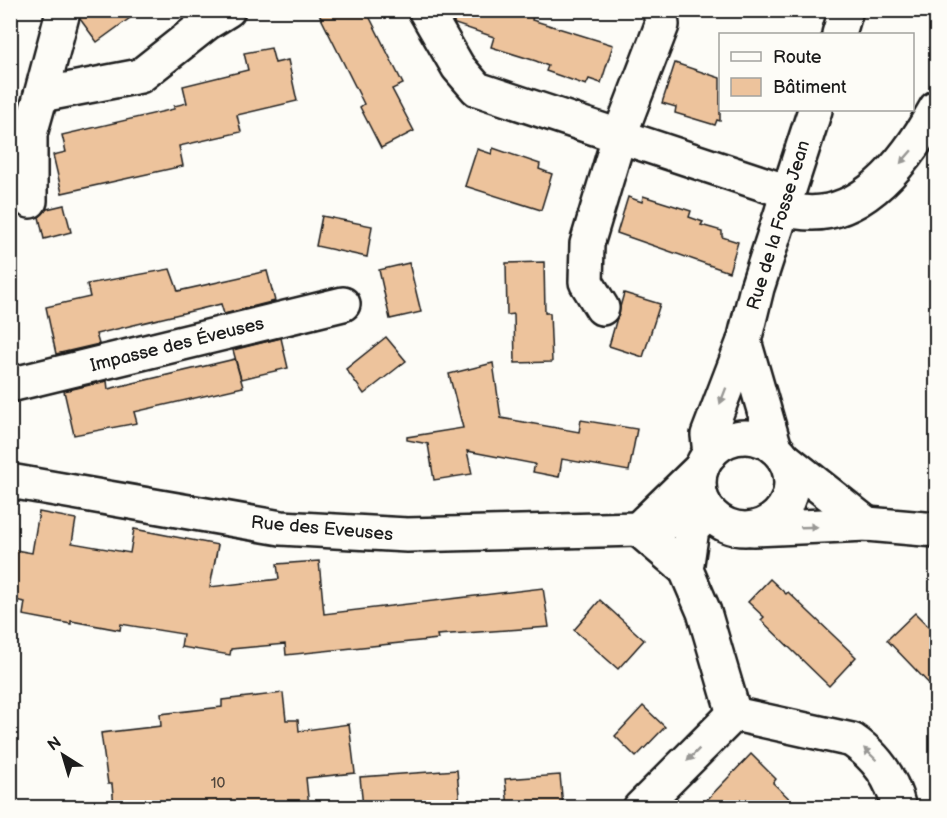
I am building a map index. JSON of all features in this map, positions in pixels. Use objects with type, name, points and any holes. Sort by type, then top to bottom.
[{"type":"street","points":[[41,95],[140,76],[207,23],[228,10]]},
{"type":"street","points":[[425,10],[458,67],[477,89],[619,137],[785,200],[798,213],[825,212],[860,199],[895,170],[914,148],[936,108]]},
{"type":"street","points":[[602,308],[586,282],[587,244],[619,137],[662,25],[660,10]]},
{"type":"street","points":[[839,33],[846,10]]},
{"type":"street","points":[[30,201],[30,134],[63,12]]},
{"type":"street","name":"Rue de la Fosse Jean","points":[[706,461],[708,435],[744,341],[757,288],[815,111]]},
{"type":"street","name":"Impasse des Éveuses","points":[[10,385],[343,303]]},
{"type":"street","name":"Rue de la Fosse Jean","points":[[744,341],[780,453]]},
{"type":"street","points":[[734,714],[704,612],[686,570],[638,530],[720,444],[734,439],[763,440],[867,524]]},
{"type":"street","points":[[686,570],[692,529],[722,518],[775,519],[790,497],[792,484],[780,453]]},
{"type":"street","points":[[706,461],[700,492],[722,518]]},
{"type":"street","name":"Rue des Eveuses","points":[[10,481],[281,528],[342,533],[407,535],[638,530],[683,518],[867,524],[936,530]]},
{"type":"street","points":[[704,612],[704,558],[722,518]]},
{"type":"street","points":[[640,807],[734,714]]},
{"type":"street","points":[[734,714],[852,740],[868,751],[882,766],[899,807]]},
{"type":"building","points":[[81,10],[141,10],[97,42],[80,19]]},
{"type":"building","points":[[317,10],[366,10],[403,84],[392,89],[414,131],[381,148],[360,107],[364,104]]},
{"type":"building","points":[[447,10],[520,10],[533,15],[532,20],[613,45],[601,83],[589,79],[586,85],[546,71],[548,66],[536,61],[491,47],[494,37],[455,24]]},
{"type":"building","points":[[271,48],[275,63],[288,60],[297,101],[237,115],[241,132],[179,146],[183,166],[62,193],[53,155],[66,152],[62,135],[174,109],[174,106],[187,103],[183,86],[248,70],[244,53]]},
{"type":"building","points":[[675,63],[719,78],[720,121],[717,120],[715,125],[675,113],[676,107],[662,103]]},
{"type":"building","points":[[493,148],[540,164],[539,169],[552,174],[541,210],[465,186],[477,149],[492,154]]},
{"type":"building","points":[[643,196],[691,211],[689,217],[703,222],[701,225],[722,231],[722,237],[738,242],[729,272],[617,233],[628,197],[642,202]]},
{"type":"building","points":[[64,205],[71,232],[44,239],[39,217],[47,209]]},
{"type":"building","points":[[322,216],[372,226],[367,257],[316,246]]},
{"type":"building","points":[[544,262],[545,313],[550,313],[552,362],[515,363],[514,314],[507,315],[506,263]]},
{"type":"building","points":[[409,263],[421,312],[390,319],[379,270]]},
{"type":"building","points":[[170,269],[178,291],[267,271],[275,301],[224,314],[221,304],[96,334],[99,344],[56,354],[46,307],[90,297],[87,284]]},
{"type":"building","points":[[624,293],[660,304],[643,357],[609,346]]},
{"type":"building","points":[[386,337],[406,361],[364,394],[346,369]]},
{"type":"building","points":[[281,338],[288,368],[241,379],[233,350]]},
{"type":"building","points":[[235,359],[243,387],[134,412],[137,423],[74,435],[64,391],[107,381],[108,389]]},
{"type":"building","points":[[493,363],[501,418],[579,432],[581,420],[637,429],[629,471],[562,459],[559,477],[533,472],[535,464],[467,451],[472,474],[434,480],[428,444],[407,440],[407,437],[463,428],[449,374]]},
{"type":"building","points":[[39,512],[76,519],[72,543],[130,553],[134,529],[218,545],[210,587],[279,579],[277,564],[319,561],[324,614],[543,588],[549,627],[437,635],[438,639],[286,655],[285,644],[231,649],[230,655],[181,647],[183,634],[121,624],[120,630],[23,615],[25,602],[10,599],[10,549],[32,553]]},
{"type":"building","points":[[770,579],[786,594],[788,592],[856,657],[829,686],[761,620],[764,617],[748,602]]},
{"type":"building","points":[[600,600],[644,640],[618,669],[574,630]]},
{"type":"building","points":[[915,613],[936,634],[936,691],[887,640]]},
{"type":"building","points":[[283,693],[286,720],[298,720],[299,731],[349,724],[355,773],[306,778],[309,807],[114,807],[112,784],[108,784],[101,733],[161,726],[160,714],[222,707],[222,700]]},
{"type":"building","points":[[643,706],[665,727],[636,757],[615,736]]},
{"type":"building","points":[[751,754],[776,779],[773,783],[798,807],[700,807]]},
{"type":"building","points":[[457,770],[460,807],[363,807],[360,777]]},
{"type":"building","points":[[560,775],[563,807],[508,807],[505,779]]}]
